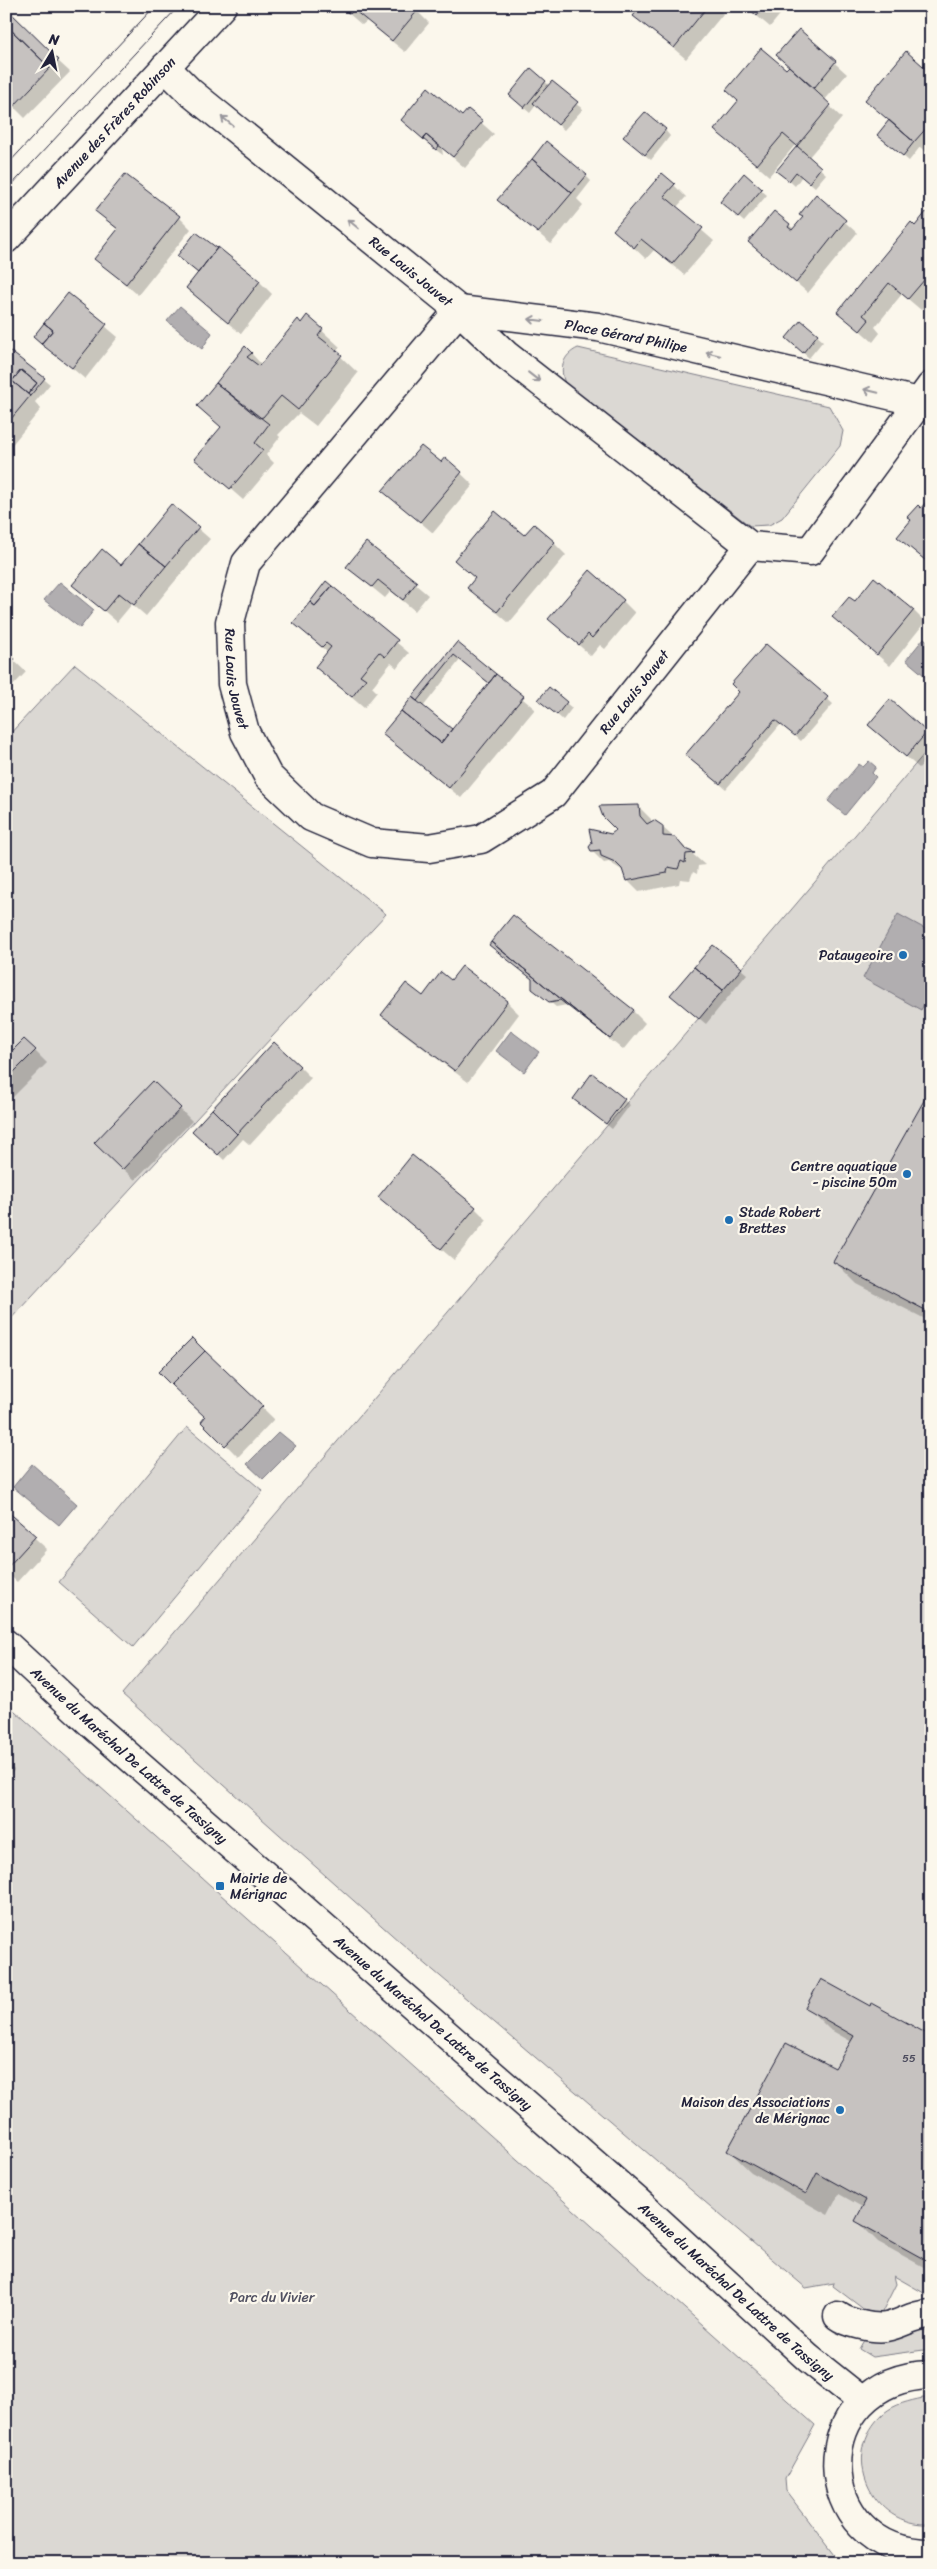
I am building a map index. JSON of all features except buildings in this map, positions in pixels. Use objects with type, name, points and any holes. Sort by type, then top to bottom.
[{"type":"street","name":"Avenue des Frères Robinson","points":[[6,239],[222,6]]},
{"type":"street","name":"Rue Louis Jouvet","points":[[165,67],[190,92],[458,310],[246,563],[230,622],[232,684],[245,732],[268,776],[311,818],[372,843],[429,848],[482,839],[553,794],[750,546]]},
{"type":"street","name":"Place Gérard Philipe","points":[[458,310],[598,328],[925,394],[810,551],[750,546]]},
{"type":"street","points":[[458,310],[506,355],[750,546]]},
{"type":"street","name":"Avenue du Maréchal De Lattre de Tassigny","points":[[6,1644],[93,1725],[638,2202],[808,2358],[862,2401]]},
{"type":"street","points":[[838,2316],[845,2322],[885,2327],[920,2314],[931,2314]]},
{"type":"street","points":[[914,2556],[886,2544],[863,2528],[846,2506],[837,2479],[837,2451],[846,2424],[862,2401],[884,2384],[911,2375],[931,2375]]},
{"type":"green space","points":[[578,348],[829,406],[843,431],[840,446],[782,518],[769,525],[750,526],[565,383],[562,372],[564,362],[569,354]]},
{"type":"green space","points":[[75,664],[386,914],[6,1324],[6,738]]},
{"type":"green space","name":"Stade Robert Brettes","points":[[931,746],[931,2297],[894,2276],[896,2284],[881,2314],[866,2311],[833,2286],[834,2283],[806,2288],[400,1942],[122,1694]]},
{"type":"green space","points":[[187,1427],[263,1491],[133,1647],[59,1582]]},
{"type":"green space","name":"Parc du Vivier","points":[[6,1703],[815,2425],[785,2479],[786,2491],[841,2563],[6,2563]]},
{"type":"green space","points":[[931,2323],[931,2349],[872,2357],[859,2349],[869,2331]]},
{"type":"green space","points":[[923,2398],[931,2399],[931,2524],[910,2522],[892,2514],[878,2501],[868,2485],[863,2467],[864,2448],[870,2429],[888,2410],[897,2405]]},
{"type":"shaded area","points":[[180,306],[212,333],[202,349],[167,321]]},
{"type":"shaded area","points":[[60,582],[94,610],[80,628],[44,600]]},
{"type":"shaded area","points":[[924,638],[931,644],[931,681],[906,660]]},
{"type":"shaded area","points":[[869,761],[876,767],[872,773],[876,777],[845,815],[828,801],[859,764],[863,767]]},
{"type":"shaded area","name":"Pataugeoire","points":[[898,914],[931,932],[931,991],[921,1010],[863,978]]},
{"type":"shaded area","points":[[511,1031],[539,1052],[524,1072],[496,1051]]},
{"type":"shaded area","points":[[279,1432],[296,1446],[263,1479],[247,1464]]},
{"type":"shaded area","points":[[32,1464],[77,1504],[59,1525],[13,1487]]},
{"type":"tram line","points":[[6,166],[155,6]]},
{"type":"tram line","points":[[6,191],[179,6]]},
{"type":"place","name":"Pataugeoire","points":[[903,955]]},
{"type":"place","name":"Centre aquatique - piscine 50m","points":[[907,1174]]},
{"type":"place","name":"Stade Robert Brettes","points":[[729,1220]]},
{"type":"place","name":"Mairie de Mérignac","points":[[220,1886]]},
{"type":"place","name":"Maison des Associations de Mérignac","points":[[840,2110]]}]
